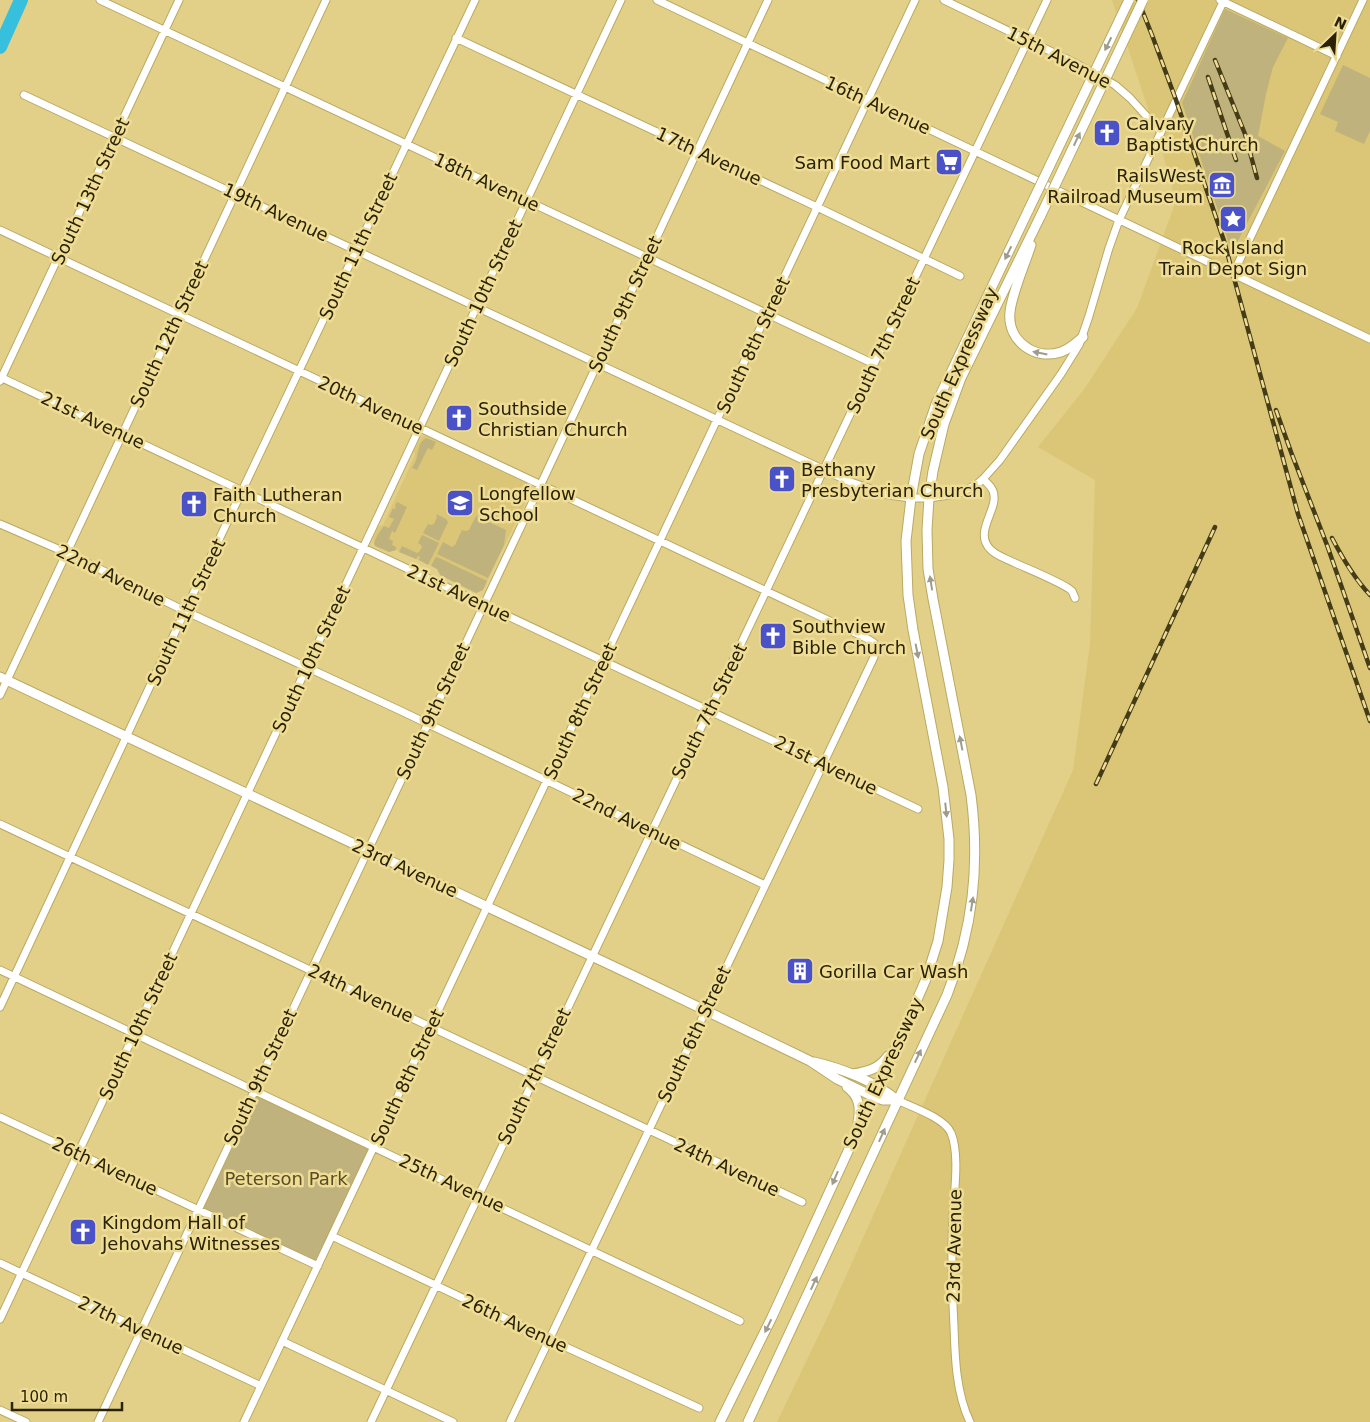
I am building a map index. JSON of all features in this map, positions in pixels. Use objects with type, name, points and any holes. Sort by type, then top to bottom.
[{"type":"main road","name":"South Expressway","points":[[720,1422],[772,1317],[898,1042],[934,957],[947,887],[949,839],[943,787],[908,595],[906,541],[919,454],[936,404],[1129,0]]},
{"type":"main road","name":"South Expressway","points":[[748,1422],[847,1212],[947,995],[956,971],[968,927],[973,896],[975,822],[928,570],[927,530],[929,498],[938,446],[952,399],[974,351],[1143,0]]},
{"type":"main road","points":[[1041,215],[1012,304],[1011,326],[1018,340],[1025,347],[1044,354],[1062,352],[1072,347],[1083,337]]},
{"type":"main road","name":"23rd Avenue","points":[[3,679],[810,1060],[831,1066],[877,1086],[897,1100]]},
{"type":"main road","points":[[850,1074],[863,1073],[877,1067],[885,1060],[898,1042]]},
{"type":"main road","name":"23rd Avenue","points":[[810,1060],[837,1079],[872,1096],[883,1100],[897,1100]]},
{"type":"main road","points":[[837,1079],[854,1092],[858,1099],[860,1115],[856,1131]]},
{"type":"street","name":"18th Avenue","points":[[100,0],[874,364]]},
{"type":"street","name":"South 13th Street","points":[[1,379],[179,0]]},
{"type":"street","name":"South 12th Street","points":[[0,695],[3,679],[66,553],[326,0]]},
{"type":"street","name":"South 11th Street","points":[[0,1007],[185,611],[475,0]]},
{"type":"street","name":"South 10th Street","points":[[0,1319],[621,0]]},
{"type":"street","name":"16th Avenue","points":[[658,0],[1370,339]]},
{"type":"street","name":"South 9th Street","points":[[98,1422],[768,0]]},
{"type":"street","name":"South 8th Street","points":[[244,1422],[915,0]]},
{"type":"street","name":"15th Avenue","points":[[944,0],[1073,62],[1115,85],[1130,98],[1161,132]]},
{"type":"street","name":"South 7th Street","points":[[371,1422],[1047,0]]},
{"type":"street","points":[[911,498],[929,498],[958,494],[971,488],[983,479],[1000,460],[1073,356],[1083,337],[1119,220],[1222,0],[1337,56]]},
{"type":"street","points":[[1233,274],[1363,0]]},
{"type":"street","name":"17th Avenue","points":[[456,38],[960,276]]},
{"type":"street","name":"19th Avenue","points":[[24,95],[824,470],[864,488],[888,495],[911,498]]},
{"type":"street","name":"20th Avenue","points":[[0,230],[766,590],[872,641],[875,647]]},
{"type":"street","name":"21st Avenue","points":[[1,379],[364,547],[918,809]]},
{"type":"street","points":[[983,479],[992,488],[994,497],[985,528],[985,536],[989,548],[993,552],[1068,588],[1072,591],[1075,598]]},
{"type":"street","name":"22nd Avenue","points":[[0,524],[66,553],[765,885]]},
{"type":"street","name":"South 6th Street","points":[[510,1422],[874,657],[875,647]]},
{"type":"street","name":"24th Avenue","points":[[0,824],[802,1202]]},
{"type":"street","name":"25th Avenue","points":[[0,970],[478,1195],[740,1321]]},
{"type":"street","name":"23rd Avenue","points":[[897,1100],[940,1120],[951,1132],[956,1155],[952,1217],[955,1361],[964,1410],[970,1422]]},
{"type":"street","name":"26th Avenue","points":[[0,1117],[318,1266]]},
{"type":"street","name":"26th Avenue","points":[[332,1236],[549,1340],[699,1408]]},
{"type":"street","name":"27th Avenue","points":[[0,1263],[261,1386]]},
{"type":"street","points":[[282,1341],[452,1422]]},
{"type":"street","points":[[0,1410],[26,1422]]},
{"type":"shaded area","points":[[1112,0],[1370,0],[1370,1422],[777,1422],[828,1316],[1073,770],[1090,644],[1095,480],[1038,447],[1085,388],[1137,308],[1176,201],[1162,151]]},
{"type":"shaded area","name":"Longfellow School","points":[[428,435],[532,486],[483,590],[476,593],[440,575],[437,569],[432,566],[396,550],[389,552],[375,546],[373,539],[378,527],[383,525],[415,455],[414,451],[420,439]]},
{"type":"green space","points":[[1225,9],[1288,38],[1273,67],[1258,136],[1285,151],[1232,252],[1182,103]]},
{"type":"green space","points":[[1343,65],[1370,78],[1370,131],[1364,144],[1335,131],[1338,122],[1320,114]]},
{"type":"green space","points":[[426,438],[436,442],[432,450],[428,448],[417,470],[412,468],[417,459],[421,443]]},
{"type":"green space","points":[[397,502],[407,507],[395,533],[392,531],[389,539],[393,541],[392,545],[396,547],[396,550],[389,552],[375,546],[374,543],[384,526],[389,528],[394,519],[389,517],[393,508],[396,508]]},
{"type":"green space","points":[[436,514],[448,522],[439,541],[423,533],[428,524],[434,524],[437,517]]},
{"type":"green space","points":[[476,516],[506,530],[504,545],[488,578],[437,554],[443,542],[452,547],[455,545],[462,530],[469,530]]},
{"type":"green space","points":[[422,535],[439,543],[428,565],[419,560],[420,557],[418,556],[416,559],[399,552],[402,546],[417,553],[419,552],[422,547],[418,543]]},
{"type":"green space","points":[[437,557],[487,581],[483,590],[476,593],[440,575],[437,569],[431,566]]},
{"type":"green space","name":"Peterson Park","points":[[254,1090],[374,1146],[318,1266],[198,1210]]},
{"type":"waterway","points":[[0,47],[21,0]]},
{"type":"railway","points":[[1138,0],[1176,100],[1224,241],[1298,514],[1370,721]]},
{"type":"railway","points":[[1215,60],[1245,134],[1257,178]]},
{"type":"railway","points":[[1208,77],[1236,160]]},
{"type":"railway","points":[[1276,410],[1327,545],[1370,668]]},
{"type":"railway","points":[[1096,784],[1215,527]]},
{"type":"railway","points":[[1332,538],[1349,568],[1370,595]]},
{"type":"place","name":"Calvary Baptist Church","points":[[1107,133]]},
{"type":"place","name":"Sam Food Mart","points":[[949,162]]},
{"type":"place","name":"RailsWest Railroad Museum","points":[[1222,185]]},
{"type":"place","name":"Rock Island Train Depot Sign","points":[[1233,219]]},
{"type":"place","name":"Southside Christian Church","points":[[459,418]]},
{"type":"place","name":"Bethany Presbyterian Church","points":[[782,479]]},
{"type":"place","name":"Longfellow School","points":[[460,503]]},
{"type":"place","name":"Faith Lutheran Church","points":[[194,504]]},
{"type":"place","name":"Southview Bible Church","points":[[773,636]]},
{"type":"place","name":"Gorilla Car Wash","points":[[800,971]]},
{"type":"place","name":"Kingdom Hall of Jehovahs Witnesses","points":[[83,1232]]}]
